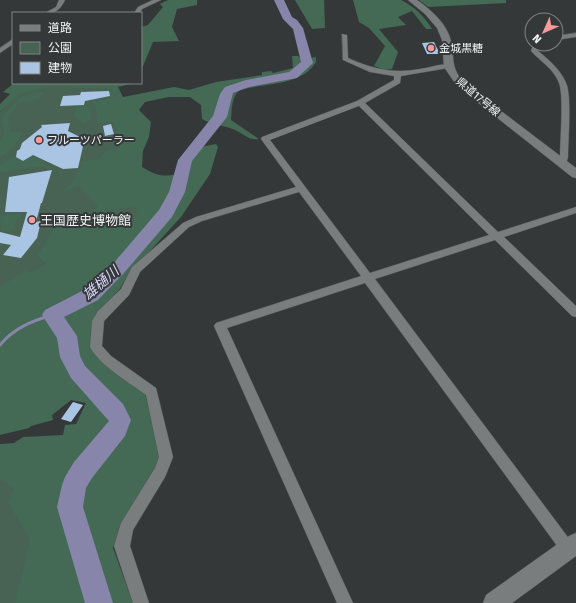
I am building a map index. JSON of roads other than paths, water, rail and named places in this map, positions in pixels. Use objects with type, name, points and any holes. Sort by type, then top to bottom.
[{"type":"main road","name":"県道17号線","points":[[412,0],[425,11],[442,30],[446,42],[448,66],[460,84],[576,174]]},
{"type":"main road","points":[[494,603],[572,546]]},
{"type":"street","points":[[50,12],[58,8],[62,0]]},
{"type":"street","points":[[138,12],[140,8],[158,0]]},
{"type":"street","points":[[344,35],[345,59],[365,69],[385,75],[398,75],[448,66]]},
{"type":"street","points":[[564,37],[576,36]]},
{"type":"street","points":[[0,52],[12,42]]},
{"type":"street","points":[[534,52],[550,65],[563,83],[565,99],[564,157],[562,164]]},
{"type":"street","points":[[398,75],[397,81],[360,103],[265,139],[368,278],[572,546]]},
{"type":"street","points":[[360,103],[576,313]]},
{"type":"street","points":[[141,603],[122,546],[126,528],[160,472],[166,457],[152,392],[107,359],[96,347],[98,321],[102,314],[125,292],[136,270],[186,225],[199,219],[302,188]]},
{"type":"street","points":[[345,603],[220,326],[576,210]]},
{"type":"waterway","name":"雄樋川","points":[[99,603],[70,507],[74,485],[83,470],[117,429],[120,420],[115,411],[78,372],[70,357],[67,336],[52,315],[91,295],[118,269],[166,213],[177,192],[185,160],[220,117],[226,94],[229,90],[246,84],[293,75],[307,63],[298,28],[288,19],[279,0]]},
{"type":"waterway","points":[[0,345],[17,330],[37,320],[52,315]]},
{"type":"place","name":"金城黒糖","points":[[431,48]]},
{"type":"place","name":"フルーツパーラー","points":[[39,140]]},
{"type":"place","name":"王国歴史博物館","points":[[32,220]]}]
